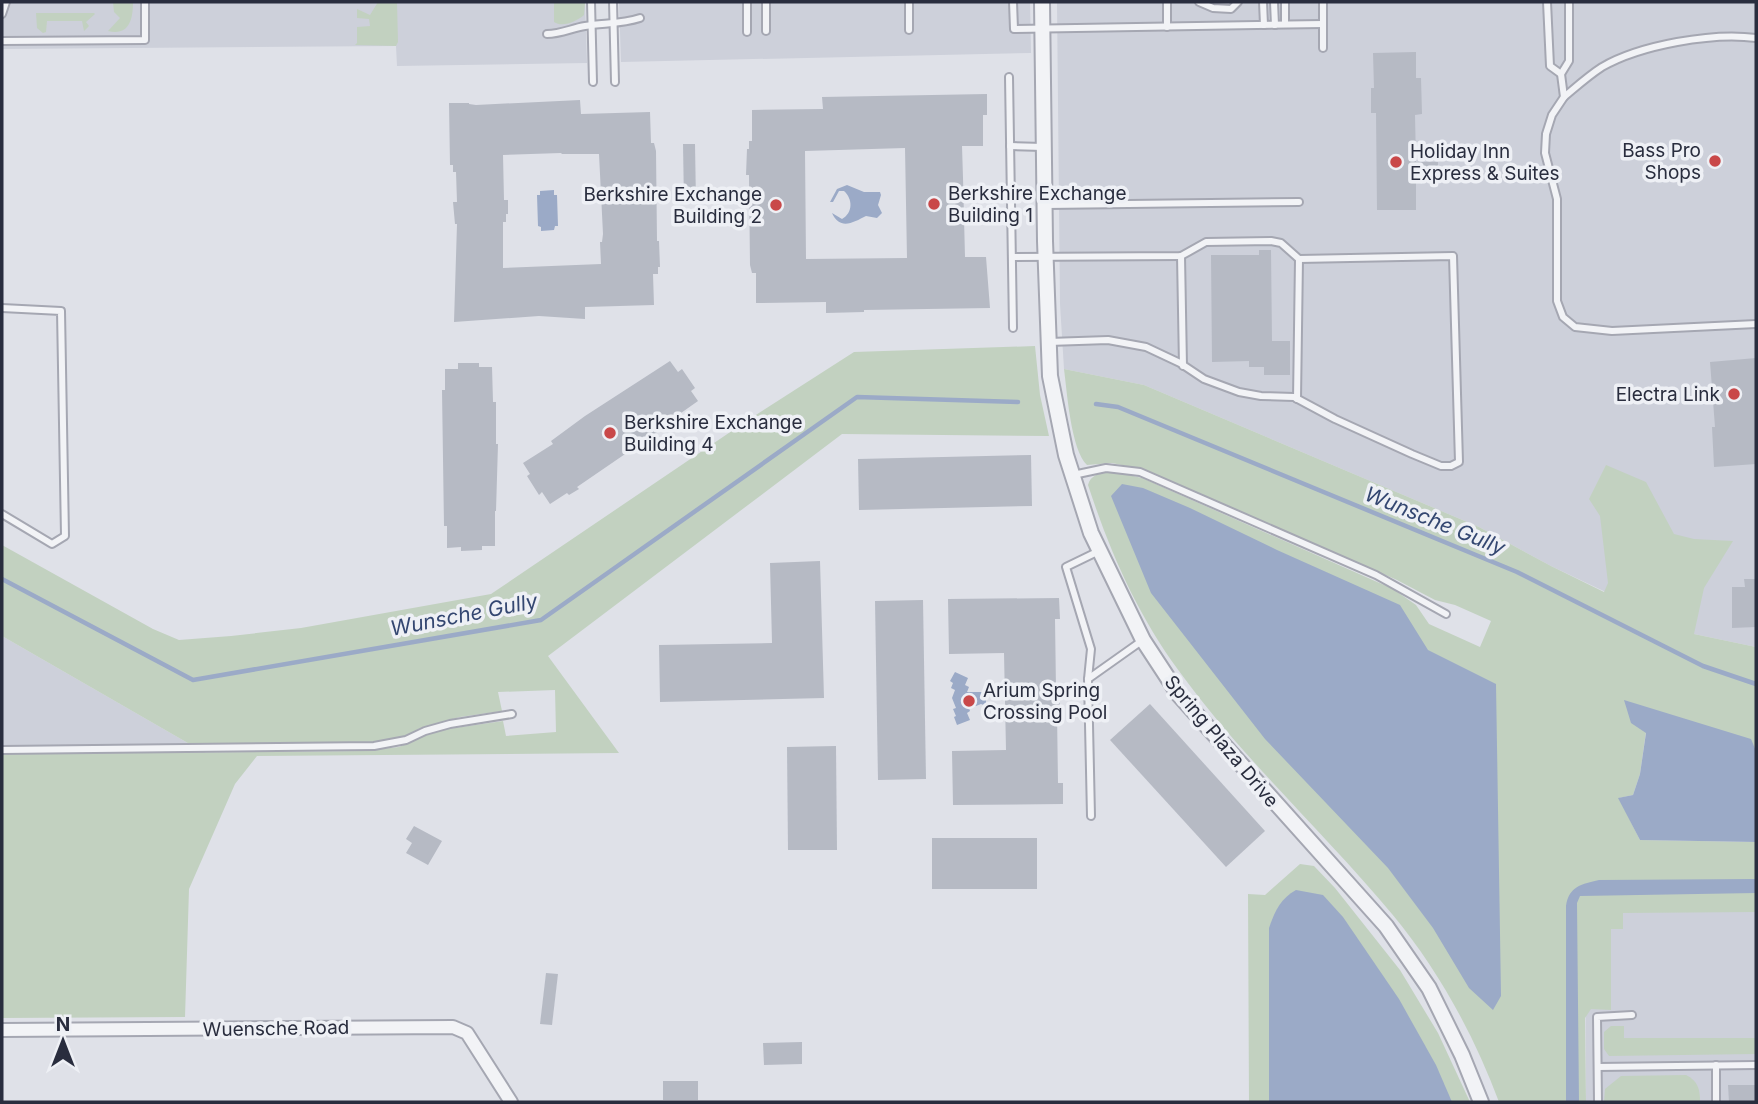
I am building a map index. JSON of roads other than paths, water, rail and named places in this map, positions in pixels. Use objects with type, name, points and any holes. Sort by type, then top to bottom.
[{"type":"street","name":"Spring Plaza Drive","points":[[1041,2],[1045,257],[1050,376],[1066,455],[1099,551],[1143,640],[1173,687],[1200,721],[1386,926],[1429,988],[1462,1055],[1481,1102]]},
{"type":"street","name":"Wuensche Road","points":[[2,1030],[453,1027],[467,1033],[511,1102]]},
{"type":"lane","points":[[2,41],[145,40],[145,2]]},
{"type":"lane","points":[[591,2],[593,82]]},
{"type":"lane","points":[[613,2],[615,82]]},
{"type":"lane","points":[[747,2],[747,32]]},
{"type":"lane","points":[[766,2],[766,31]]},
{"type":"lane","points":[[909,2],[909,30]]},
{"type":"lane","points":[[1013,2],[1014,29],[1323,24]]},
{"type":"lane","points":[[1167,2],[1167,27]]},
{"type":"lane","points":[[1199,2],[1213,8],[1231,9],[1238,2]]},
{"type":"lane","points":[[1263,2],[1264,25]]},
{"type":"lane","points":[[1274,2],[1275,25]]},
{"type":"lane","points":[[1285,2],[1285,24]]},
{"type":"lane","points":[[1323,2],[1323,48]]},
{"type":"lane","points":[[1547,2],[1550,66],[1561,74]]},
{"type":"lane","points":[[1564,97],[1561,74],[1569,61],[1569,2]]},
{"type":"lane","points":[[547,34],[640,18]]},
{"type":"lane","points":[[1756,38],[1694,39],[1649,48],[1604,66],[1564,97],[1552,115],[1546,134],[1545,153],[1557,199],[1557,301],[1563,317],[1575,327],[1612,331],[1756,324]]},
{"type":"lane","points":[[1009,77],[1013,328]]},
{"type":"lane","points":[[1010,146],[1043,146]]},
{"type":"lane","points":[[1044,205],[1299,202]]},
{"type":"lane","points":[[1012,257],[1181,256],[1206,242],[1271,241],[1281,243],[1299,258],[1454,256],[1459,462],[1451,466],[1441,466],[1373,437],[1297,399],[1239,392],[1204,379],[1146,347],[1108,340],[1049,342]]},
{"type":"lane","points":[[1181,256],[1183,366]]},
{"type":"lane","points":[[1297,399],[1299,258]]},
{"type":"lane","points":[[2,308],[61,312],[65,536],[52,544],[2,514]]},
{"type":"lane","points":[[1073,475],[1106,468],[1140,472],[1376,575],[1446,614]]},
{"type":"lane","points":[[1091,816],[1088,680],[1091,649],[1066,567],[1099,551]]},
{"type":"lane","points":[[1088,680],[1143,640]]},
{"type":"lane","points":[[2,750],[374,746],[406,740],[450,724],[512,714]]},
{"type":"lane","points":[[1598,1102],[1597,1017],[1632,1015]]},
{"type":"lane","points":[[1716,1065],[1716,1102]]},
{"type":"lane","points":[[1598,1067],[1756,1065]]},
{"type":"water","points":[[847,185],[864,192],[880,192],[878,205],[882,213],[877,218],[866,216],[848,224],[835,219],[832,213],[842,219],[850,210],[849,198],[844,191],[839,191],[833,202],[830,202],[837,189]]},
{"type":"water","points":[[554,190],[554,195],[557,195],[558,226],[555,226],[554,230],[541,231],[538,226],[537,195],[540,195],[540,191]]},
{"type":"water","points":[[1122,484],[1143,488],[1190,508],[1400,605],[1428,650],[1496,684],[1501,996],[1493,1010],[1469,988],[1433,928],[1388,868],[1265,739],[1151,593],[1111,496]]},
{"type":"water","name":"Arium Spring Crossing Pool","points":[[955,672],[968,678],[965,685],[969,687],[967,692],[986,692],[986,706],[968,705],[970,720],[957,725],[953,709],[956,708],[952,698],[955,690],[951,688],[953,683],[950,681]]},
{"type":"water","points":[[1624,700],[1751,739],[1756,751],[1756,842],[1640,840],[1618,798],[1633,795],[1640,774],[1646,733],[1631,723]]},
{"type":"water","points":[[1756,879],[1756,893],[1580,896],[1577,903],[1579,1102],[1566,1102],[1566,906],[1573,890],[1599,880]]},
{"type":"water","points":[[1296,890],[1323,895],[1343,917],[1399,999],[1436,1065],[1452,1102],[1269,1102],[1269,928],[1279,906]]},
{"type":"waterway","name":"Wunsche Gully","points":[[2,579],[193,680],[541,620],[857,397],[1018,402]]},
{"type":"waterway","name":"Wunsche Gully","points":[[1096,404],[1118,407],[1517,572],[1703,666],[1756,684]]},
{"type":"place","name":"Bass Pro Shops","points":[[1715,161]]},
{"type":"place","name":"Holiday Inn Express & Suites","points":[[1396,162]]},
{"type":"place","name":"Berkshire Exchange Building 1","points":[[934,204]]},
{"type":"place","name":"Berkshire Exchange Building 2","points":[[776,205]]},
{"type":"place","name":"Electra Link","points":[[1734,394]]},
{"type":"place","name":"Berkshire Exchange Building 4","points":[[610,433]]},
{"type":"place","name":"Arium Spring Crossing Pool","points":[[969,701]]}]
